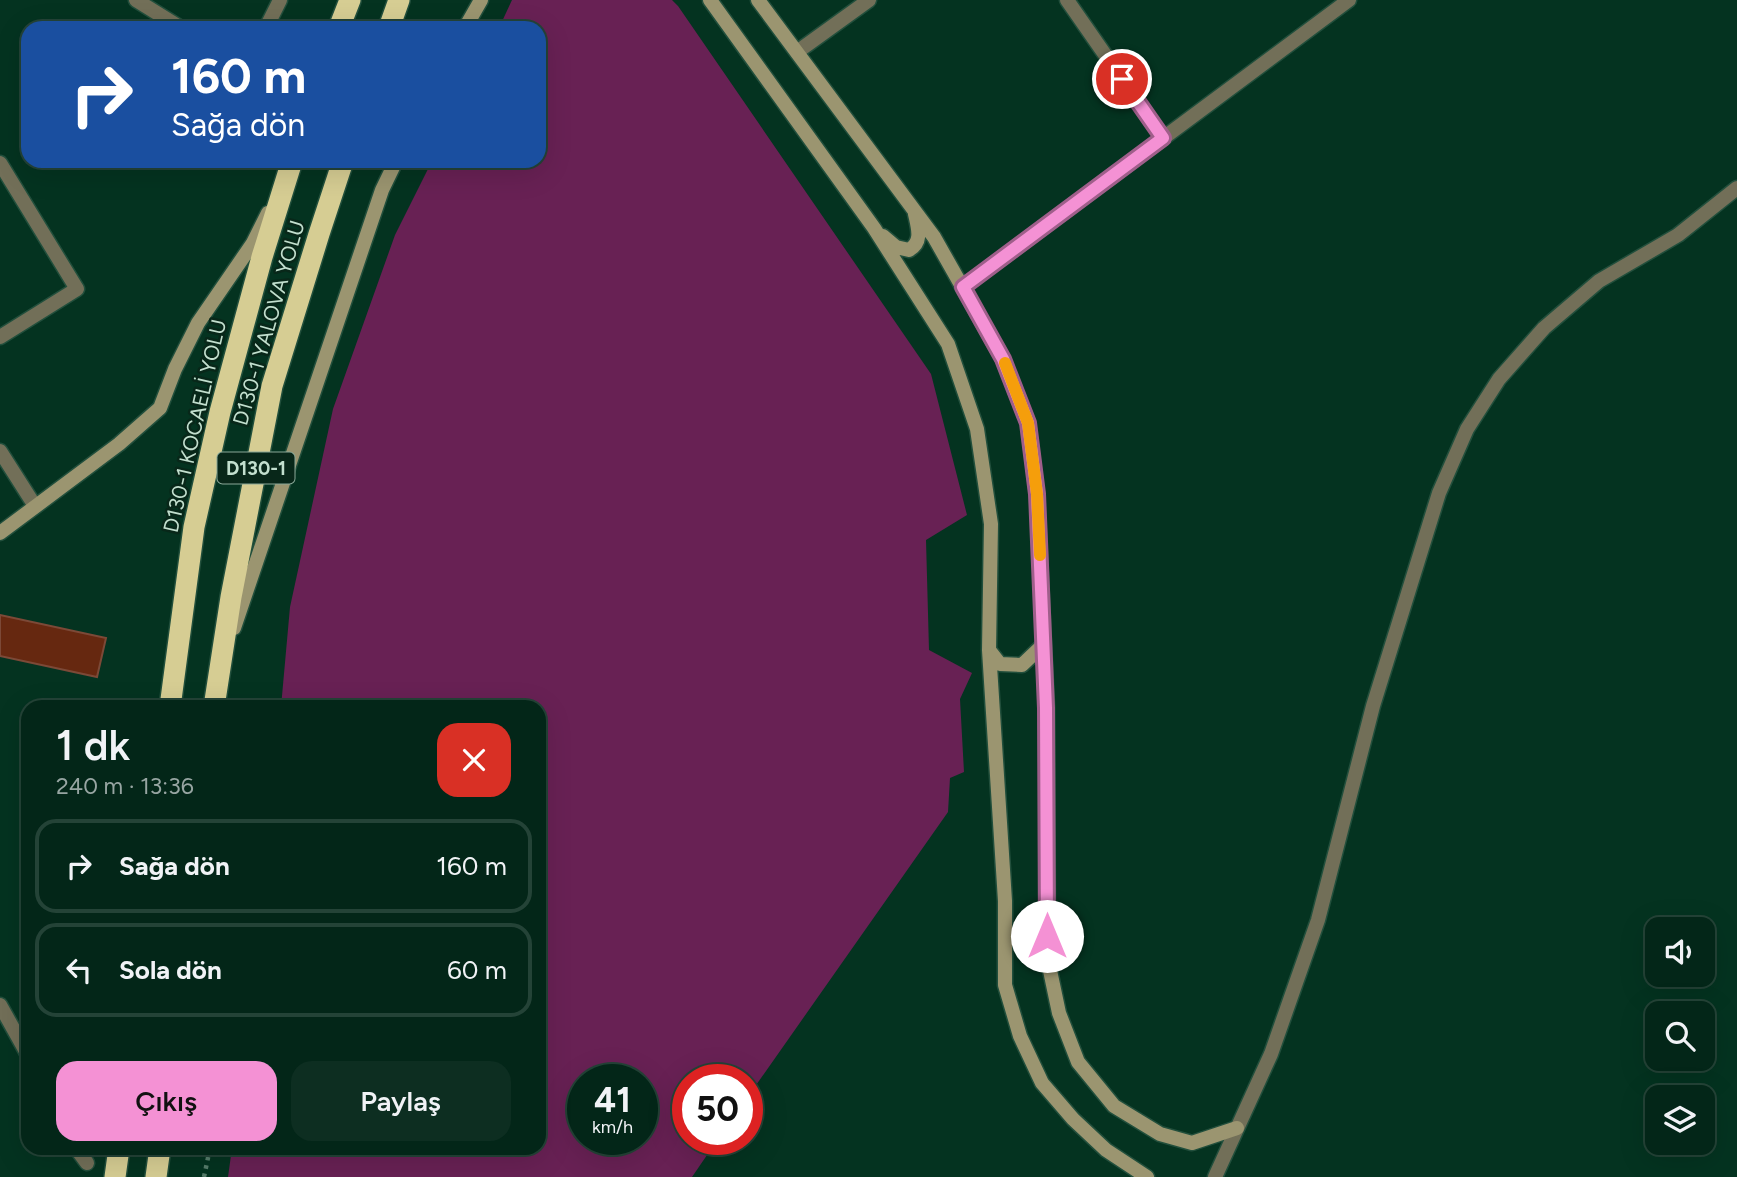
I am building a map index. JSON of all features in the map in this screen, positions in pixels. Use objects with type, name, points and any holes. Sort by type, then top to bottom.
[{"type":"highway","points":[[342,21],[350,0]]},
{"type":"highway","points":[[392,21],[400,0]]},
{"type":"highway","name":"D130-1 YALOVA YOLU","points":[[215,700],[231,597],[272,386],[341,168]]},
{"type":"highway","name":"D130-1 KOCAELİ YOLU","points":[[171,700],[194,527],[220,412],[262,257],[290,169]]},
{"type":"highway","points":[[115,1177],[118,1155]]},
{"type":"highway","points":[[156,1177],[159,1155]]},
{"type":"main road","points":[[467,21],[475,0]]},
{"type":"main road","points":[[468,21],[481,0]]},
{"type":"main road","points":[[710,0],[874,228],[948,344],[977,429],[991,524],[989,650],[1006,901],[1005,985],[1020,1037],[1042,1083],[1073,1119],[1106,1150],[1147,1177]]},
{"type":"main road","points":[[758,0],[934,237],[1003,359],[1028,423],[1037,494],[1044,644],[1048,961],[1059,1013],[1078,1062],[1114,1106],[1160,1134],[1192,1143],[1237,1128]]},
{"type":"main road","points":[[218,676],[382,190],[393,168]]},
{"type":"main road","points":[[0,533],[119,444],[160,408],[175,369],[198,323],[253,243],[290,169]]},
{"type":"main road","points":[[874,228],[897,247],[909,250],[915,246],[919,234],[914,209]]},
{"type":"main road","points":[[989,650],[1000,664],[1022,664],[1044,644]]},
{"type":"street","points":[[136,0],[170,21]]},
{"type":"street","points":[[270,21],[280,0]]},
{"type":"street","points":[[797,52],[869,0]]},
{"type":"street","points":[[1067,0],[1163,138]]},
{"type":"street","points":[[963,287],[1349,0]]},
{"type":"street","points":[[0,163],[77,289],[0,337]]},
{"type":"street","points":[[1215,1177],[1271,1054],[1318,920],[1373,706],[1439,493],[1466,429],[1499,379],[1544,328],[1600,281],[1678,235],[1737,188]]},
{"type":"street","points":[[0,451],[35,506]]},
{"type":"street","points":[[0,1005],[21,1042]]},
{"type":"street","points":[[81,1155],[87,1163]]},
{"type":"path","points":[[204,1177],[209,1155]]},
{"type":"shaded area","points":[[512,0],[672,0],[931,374],[967,515],[926,540],[929,650],[972,673],[960,699],[964,772],[950,778],[948,812],[763,1075],[763,1064],[672,1064],[672,1155],[707,1155],[692,1177],[228,1177],[231,1155],[546,1155],[546,700],[282,700],[290,607],[333,409],[395,235],[428,168],[546,168],[546,21],[502,21]]},
{"type":"building","points":[[0,615],[106,638],[97,677],[0,656]]},
{"type":"slow traffic","points":[[1005,363],[1028,423],[1037,494],[1040,555]]},
{"type":"route","points":[[1047,936],[1046,708],[1037,494],[1028,423],[1003,359],[963,287],[1163,138],[1122,79]]}]
